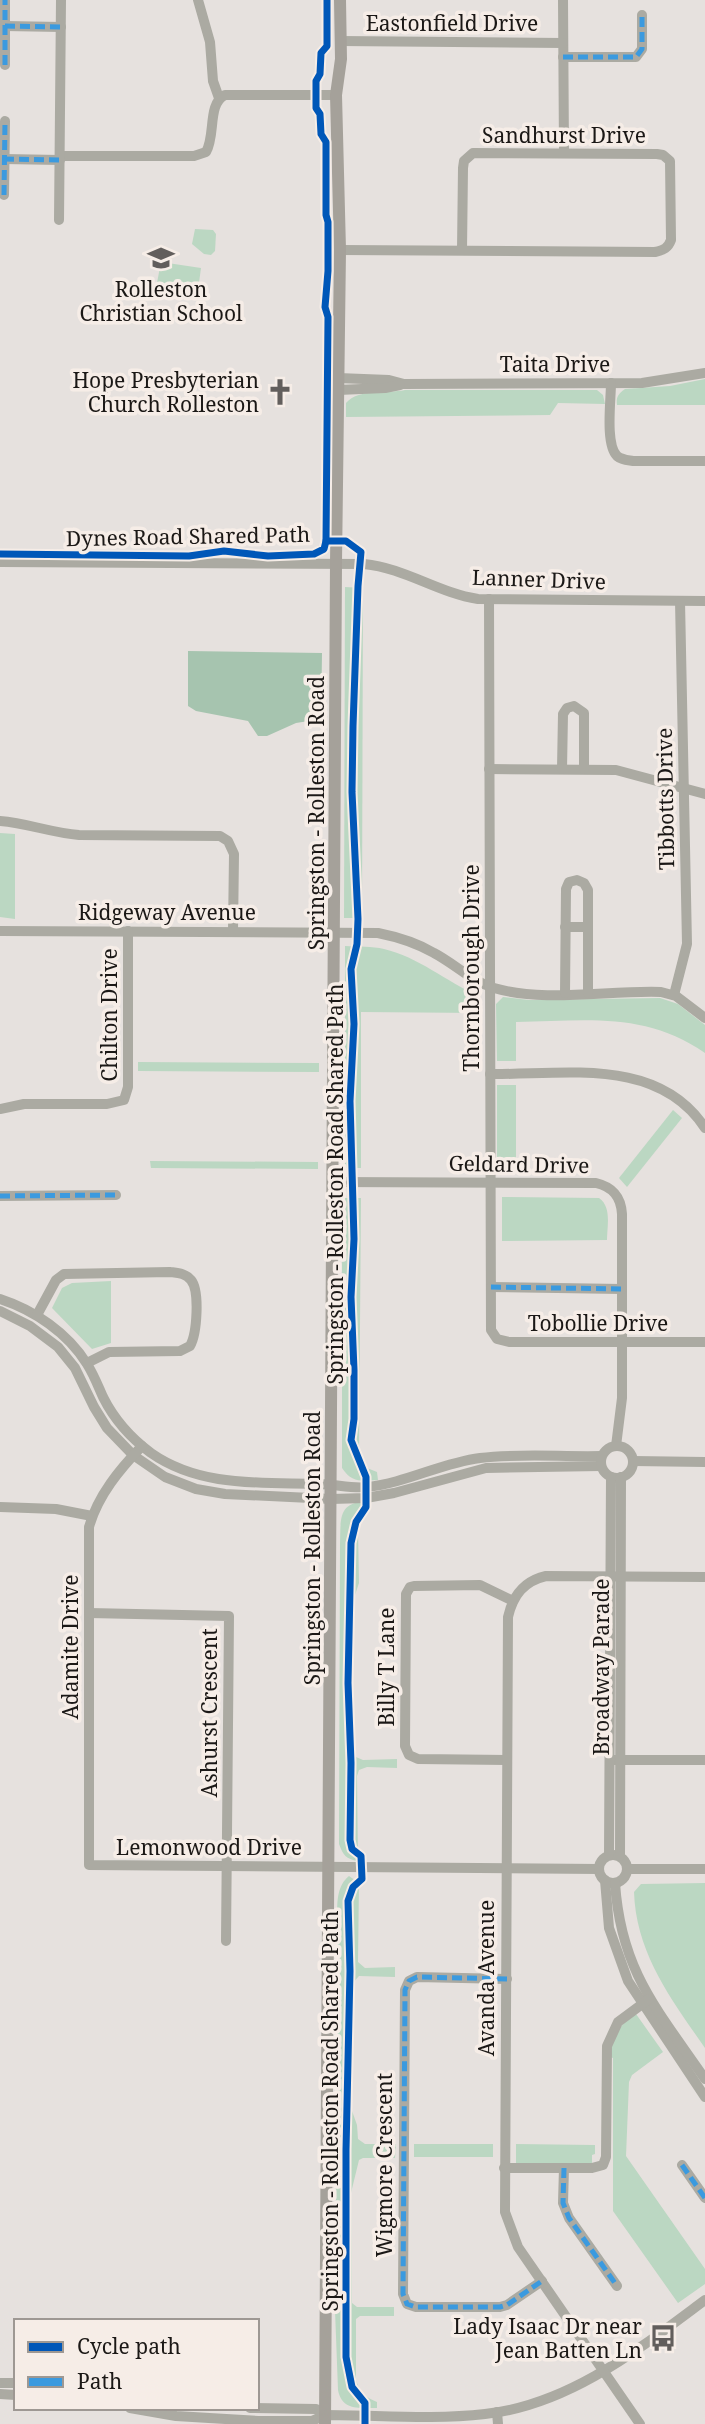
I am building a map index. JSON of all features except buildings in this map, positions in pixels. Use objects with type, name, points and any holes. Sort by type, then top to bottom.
[{"type":"main road","name":"Springston - Rolleston Road","points":[[325,2419],[340,250],[336,95],[341,41],[340,0]]},
{"type":"street","points":[[5,0],[5,65]]},
{"type":"street","points":[[59,220],[61,0]]},
{"type":"street","points":[[4,159],[194,156],[206,152],[212,143],[213,113],[219,98],[213,81],[210,42],[198,0]]},
{"type":"street","points":[[563,0],[564,153]]},
{"type":"street","points":[[563,57],[636,57],[642,49],[642,15]]},
{"type":"street","points":[[5,26],[61,27]]},
{"type":"street","name":"Eastonfield Drive","points":[[341,41],[563,43]]},
{"type":"street","points":[[219,98],[236,94],[336,95]]},
{"type":"street","points":[[4,195],[5,121]]},
{"type":"street","name":"Sandhurst Drive","points":[[340,250],[655,252],[669,245],[671,240],[671,167],[667,157],[657,154],[564,153],[479,153],[468,156],[463,168],[462,250]]},
{"type":"street","name":"Taita Drive","points":[[338,384],[389,380],[404,384],[611,383],[663,381],[705,373]]},
{"type":"street","points":[[611,383],[610,439],[615,454],[622,460],[705,461]]},
{"type":"street","name":"Lanner Drive","points":[[0,562],[336,563],[384,567],[456,594],[489,599],[705,601]]},
{"type":"street","name":"Thornborough Drive","points":[[489,599],[490,1183],[493,1336]]},
{"type":"street","name":"Tibbotts Drive","points":[[674,995],[687,944],[680,601]]},
{"type":"street","points":[[562,769],[562,714],[567,708],[574,706],[583,713],[584,769]]},
{"type":"street","points":[[489,769],[626,772],[705,794]]},
{"type":"street","points":[[0,821],[18,822],[69,834],[220,836],[231,845],[233,854],[233,931]]},
{"type":"street","points":[[565,993],[566,889],[569,882],[577,880],[584,883],[588,890],[588,993]]},
{"type":"street","points":[[565,927],[588,927]]},
{"type":"street","name":"Ridgeway Avenue","points":[[0,931],[378,933],[413,942],[435,953],[467,976],[491,986],[525,993],[652,992],[674,995]]},
{"type":"street","name":"Chilton Drive","points":[[0,1109],[24,1104],[107,1104],[124,1100],[128,1087],[128,931]]},
{"type":"street","points":[[674,995],[705,1018]]},
{"type":"street","points":[[490,1074],[607,1074],[633,1077],[677,1097],[694,1112],[705,1128]]},
{"type":"street","name":"Geldard Drive","points":[[334,1182],[596,1183],[609,1188],[619,1198],[622,1208],[622,1398],[616,1446]]},
{"type":"street","points":[[0,1196],[116,1195]]},
{"type":"street","points":[[37,1315],[56,1280],[64,1274],[170,1272],[181,1273],[190,1279],[194,1287],[196,1327],[190,1346],[180,1351],[109,1352],[87,1363]]},
{"type":"street","points":[[491,1287],[622,1289]]},
{"type":"street","points":[[0,1299],[37,1315],[64,1337],[87,1363],[117,1420],[142,1446],[173,1466],[198,1476],[224,1481],[332,1484],[366,1488],[463,1462],[493,1457],[601,1461],[616,1477],[630,1471],[633,1461],[629,1452],[616,1446],[607,1449],[601,1461]]},
{"type":"street","points":[[0,1311],[23,1321],[58,1347],[75,1368],[107,1428],[134,1455],[165,1477],[196,1489],[225,1494],[366,1498],[486,1468],[601,1461]]},
{"type":"street","name":"Tobollie Drive","points":[[493,1336],[501,1342],[705,1342]]},
{"type":"street","name":"Adamite Drive","points":[[89,1865],[89,1527],[106,1489],[142,1446]]},
{"type":"street","points":[[633,1461],[705,1462]]},
{"type":"street","name":"Broadway Parade","points":[[614,1855],[616,1477]]},
{"type":"street","points":[[0,1507],[56,1509],[92,1516]]},
{"type":"street","points":[[513,1601],[523,1587],[538,1578],[705,1577]]},
{"type":"street","name":"Billy T Lane","points":[[507,1760],[418,1759],[409,1755],[405,1746],[406,1594],[407,1590],[414,1586],[480,1585],[513,1601]]},
{"type":"street","name":"Avanda Avenue","points":[[513,1601],[507,1630],[505,2212],[518,2247],[640,2424]]},
{"type":"street","name":"Ashurst Crescent","points":[[89,1613],[229,1616],[228,1867]]},
{"type":"street","points":[[615,1760],[705,1760]]},
{"type":"street","points":[[610,1882],[622,1879],[627,1869],[625,1861],[614,1855],[601,1860],[598,1869],[610,1882],[624,1943],[646,2001],[705,2097]]},
{"type":"street","name":"Lemonwood Drive","points":[[89,1865],[598,1869]]},
{"type":"street","points":[[226,1941],[228,1867]]},
{"type":"street","points":[[627,1869],[705,1869]]},
{"type":"street","name":"Wigmore Crescent","points":[[507,1979],[418,1977],[409,1981],[405,1990],[403,2294],[407,2304],[416,2307],[500,2307],[508,2305],[542,2281]]},
{"type":"street","points":[[646,2001],[705,2079]]},
{"type":"street","points":[[504,2168],[592,2168],[603,2165],[607,2046],[618,2022],[646,2001]]},
{"type":"street","points":[[682,2165],[705,2198]]},
{"type":"street","points":[[564,2168],[563,2203],[569,2218],[617,2286]]},
{"type":"street","points":[[146,2410],[202,2417],[312,2421],[497,2412],[549,2398],[578,2385],[603,2371],[705,2300]]},
{"type":"street","points":[[259,2408],[316,2409],[325,2419]]},
{"type":"street","points":[[497,2412],[498,2424]]},
{"type":"green space","points":[[195,229],[213,230],[216,234],[215,251],[211,255],[204,254],[192,244]]},
{"type":"green space","points":[[161,262],[201,268],[198,290],[157,283]]},
{"type":"green space","points":[[705,379],[705,405],[617,405],[618,396],[625,389],[670,386]]},
{"type":"green space","points":[[597,390],[603,395],[605,404],[558,403],[550,415],[346,417],[346,403],[351,398],[373,392]]},
{"type":"green space","points":[[345,587],[363,588],[362,918],[344,918]]},
{"type":"green space","points":[[188,651],[322,653],[321,719],[296,723],[267,736],[258,736],[248,721],[196,711],[188,706]]},
{"type":"green space","points":[[0,833],[15,834],[15,919],[0,917]]},
{"type":"green space","points":[[345,946],[375,947],[396,953],[420,963],[478,996],[478,1013],[361,1012],[361,1168],[345,1168]]},
{"type":"green space","points":[[503,997],[529,1000],[660,998],[678,1004],[705,1025],[705,1053],[660,1030],[637,1024],[590,1020],[516,1022],[516,1061],[497,1061],[496,1004]]},
{"type":"green space","points":[[138,1062],[319,1063],[319,1072],[138,1071]]},
{"type":"green space","points":[[497,1085],[516,1085],[516,1169],[497,1169]]},
{"type":"green space","points":[[673,1110],[682,1118],[627,1187],[619,1178]]},
{"type":"green space","points":[[150,1161],[318,1162],[318,1169],[151,1168]]},
{"type":"green space","points":[[502,1197],[599,1198],[606,1206],[607,1240],[502,1241]]},
{"type":"green space","points":[[342,1198],[361,1198],[359,1455],[367,1468],[377,1472],[378,1480],[353,1479],[342,1468]]},
{"type":"green space","points":[[111,1281],[111,1343],[92,1349],[52,1308],[62,1288],[72,1283]]},
{"type":"green space","points":[[363,1502],[358,1530],[359,1583],[353,1601],[352,1751],[356,1757],[363,1760],[397,1759],[397,1768],[367,1767],[359,1770],[358,1861],[346,1856],[339,1844],[340,1544],[341,1522],[345,1510],[355,1503]]},
{"type":"green space","points":[[349,1876],[359,1883],[358,1962],[365,1968],[395,1967],[395,1977],[359,1976],[352,1984],[351,2108],[357,2125],[358,2139],[365,2144],[396,2144],[395,2158],[359,2160],[351,2193],[352,2303],[357,2307],[394,2307],[394,2316],[360,2316],[356,2319],[356,2380],[363,2394],[377,2402],[377,2408],[348,2405],[343,2402],[338,2390],[335,2310],[337,1907],[341,1887]]},
{"type":"green space","points":[[705,1883],[705,2048],[668,1993],[648,1955],[636,1914],[634,1892],[641,1884]]},
{"type":"green space","points":[[636,2014],[663,2052],[632,2075],[629,2082],[626,2156],[705,2269],[705,2284],[678,2303],[613,2211],[613,2058],[610,2057],[610,2050],[617,2032]]},
{"type":"green space","points":[[414,2144],[493,2144],[493,2157],[414,2157]]},
{"type":"green space","points":[[516,2144],[595,2145],[595,2154],[592,2155],[592,2164],[516,2164]]},
{"type":"marked path","points":[[5,0],[5,65]]},
{"type":"marked path","points":[[563,57],[636,57],[642,49],[642,15]]},
{"type":"marked path","points":[[5,26],[61,27]]},
{"type":"marked path","points":[[4,195],[5,121]]},
{"type":"marked path","points":[[4,159],[60,160]]},
{"type":"marked path","points":[[0,1196],[116,1195]]},
{"type":"marked path","points":[[491,1287],[622,1289]]},
{"type":"marked path","points":[[507,1979],[417,1977],[409,1981],[405,1990],[403,2294],[407,2304],[416,2307],[500,2307],[542,2281]]},
{"type":"marked path","points":[[682,2165],[705,2198]]},
{"type":"marked path","points":[[564,2168],[563,2203],[569,2218],[617,2286]]},
{"type":"cycle path","name":"Dynes Road Shared Path","points":[[0,554],[189,556],[224,551],[268,556],[314,554],[324,549],[328,222],[326,142],[321,134],[320,114],[316,108],[316,81],[320,74],[321,53],[327,46],[327,0]]},
{"type":"cycle path","name":"Springston - Rolleston Road Shared Path","points":[[326,541],[346,541],[361,552],[352,792],[358,919],[357,944],[351,969],[354,1024],[350,1101],[354,1239],[351,1297],[354,1419],[351,1440],[366,1477],[366,1507],[356,1522],[351,1543],[348,1683],[350,1840],[352,1849],[361,1856],[362,1879],[353,1887],[348,1901],[350,1971],[346,2150],[346,2357],[352,2387],[365,2403],[365,2424]]},
{"type":"place","name":"Rolleston Christian School","points":[[161,258]]},
{"type":"place","name":"Hope Presbyterian Church Rolleston","points":[[280,392]]},
{"type":"place","name":"Lady Isaac Dr near Jean Batten Ln","points":[[663,2338]]}]
